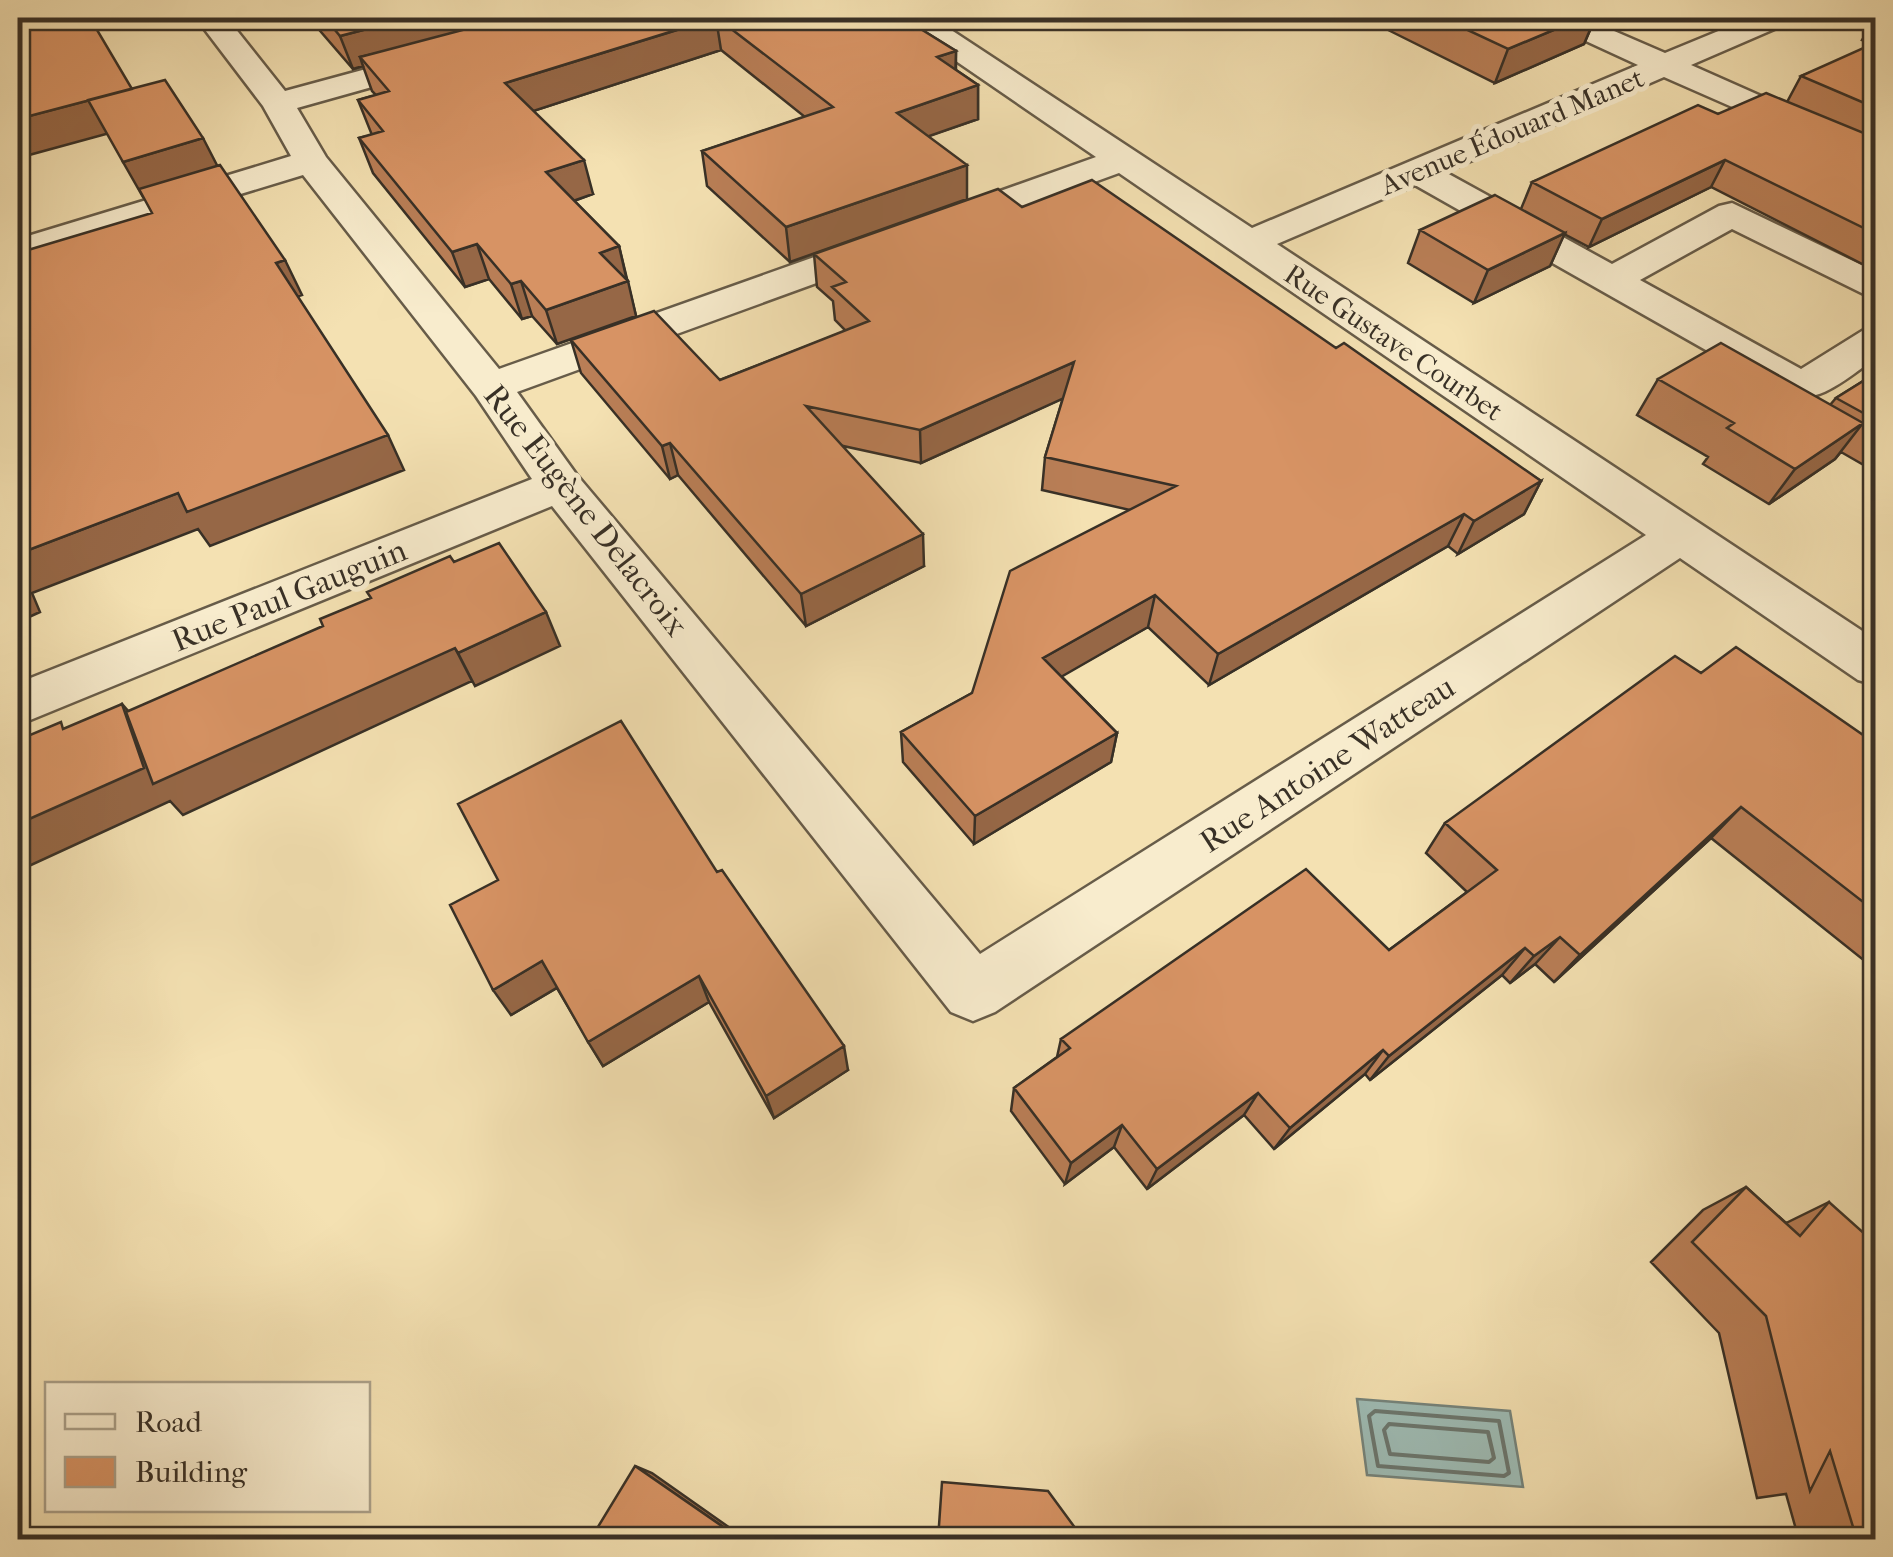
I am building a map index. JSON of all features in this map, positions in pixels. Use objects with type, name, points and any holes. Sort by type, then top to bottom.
[{"type":"street","name":"Rue Eugène Delacroix","points":[[211,18],[278,103],[311,161],[491,387],[560,484],[974,992]]},
{"type":"street","points":[[278,103],[586,18]]},
{"type":"street","name":"Rue Gustave Courbet","points":[[913,18],[1876,666]]},
{"type":"street","points":[[1560,18],[1876,160]]},
{"type":"street","name":"Avenue Édouard Manet","points":[[1248,243],[1775,18]]},
{"type":"street","points":[[491,387],[1124,160]]},
{"type":"street","points":[[18,252],[311,161]]},
{"type":"street","points":[[1417,171],[1802,387],[1876,340]]},
{"type":"street","points":[[1612,280],[1732,214],[1876,288]]},
{"type":"street","name":"Rue Paul Gauguin","points":[[18,705],[560,484]]},
{"type":"street","name":"Rue Antoine Watteau","points":[[974,992],[1681,535]]},
{"type":"water","points":[[1357,1399],[1510,1411],[1523,1487],[1367,1475]]},
{"type":"building","points":[[18,18],[90,18],[132,89],[18,119]]},
{"type":"building","points":[[325,18],[409,18],[340,36]]},
{"type":"building","points":[[508,18],[715,18],[505,83],[584,160],[546,172],[619,246],[600,253],[628,281],[546,310],[521,281],[511,284],[477,244],[452,252],[359,138],[383,131],[358,100],[389,91],[360,57]]},
{"type":"building","points":[[717,18],[903,18],[956,51],[937,57],[978,85],[897,113],[967,165],[786,227],[702,151],[833,107]]},
{"type":"building","points":[[1442,18],[1582,18],[1508,49]]},
{"type":"building","points":[[1870,45],[1876,47],[1876,108],[1801,76]]},
{"type":"building","points":[[165,80],[203,138],[123,162],[88,100]]},
{"type":"building","points":[[1766,93],[1876,138],[1876,234],[1725,160],[1602,219],[1532,182],[1698,105],[1718,114]]},
{"type":"building","points":[[220,165],[285,260],[276,263],[388,435],[187,512],[178,493],[18,554],[18,253],[152,213],[139,189]]},
{"type":"building","points":[[1092,180],[1336,348],[1344,343],[1541,481],[1474,521],[1464,514],[1218,654],[1155,595],[1043,658],[1117,733],[975,816],[901,732],[972,693],[1010,571],[1176,486],[1045,457],[1074,362],[920,430],[806,406],[923,534],[801,594],[670,443],[662,446],[571,340],[654,311],[720,380],[869,321],[832,287],[846,282],[814,254],[998,189],[1022,207]]},
{"type":"building","points":[[1495,195],[1565,233],[1488,270],[1420,230]]},
{"type":"building","points":[[1721,343],[1863,423],[1795,469],[1727,428],[1734,423],[1658,379]]},
{"type":"building","points":[[1876,373],[1876,420],[1836,398]]},
{"type":"building","points":[[499,543],[546,612],[458,653],[455,648],[153,784],[126,712],[323,626],[320,619],[371,598],[367,592],[450,556],[454,562]]},
{"type":"building","points":[[1736,647],[1876,744],[1876,912],[1741,807],[1580,955],[1560,937],[1534,956],[1525,948],[1389,1056],[1383,1050],[1290,1128],[1258,1093],[1157,1169],[1122,1125],[1071,1163],[1014,1088],[1070,1048],[1061,1039],[1306,869],[1389,950],[1497,870],[1445,823],[1675,656],[1701,673]]},
{"type":"building","points":[[122,704],[144,768],[18,824],[18,740],[61,722],[63,729]]},
{"type":"building","points":[[621,721],[717,872],[722,870],[844,1046],[766,1096],[699,976],[588,1042],[542,961],[493,990],[450,905],[498,880],[458,804]]},
{"type":"building","points":[[1746,1187],[1800,1236],[1829,1202],[1876,1244],[1876,1359],[1870,1371],[1876,1372],[1876,1540],[1857,1540],[1830,1451],[1810,1491],[1766,1316],[1692,1242]]},
{"type":"building","points":[[635,1466],[742,1540],[590,1540]]},
{"type":"building","points":[[942,1482],[1048,1491],[1084,1540],[938,1540]]},
{"type":"building","points":[[1189,1535],[1256,1540],[1189,1540]]}]
